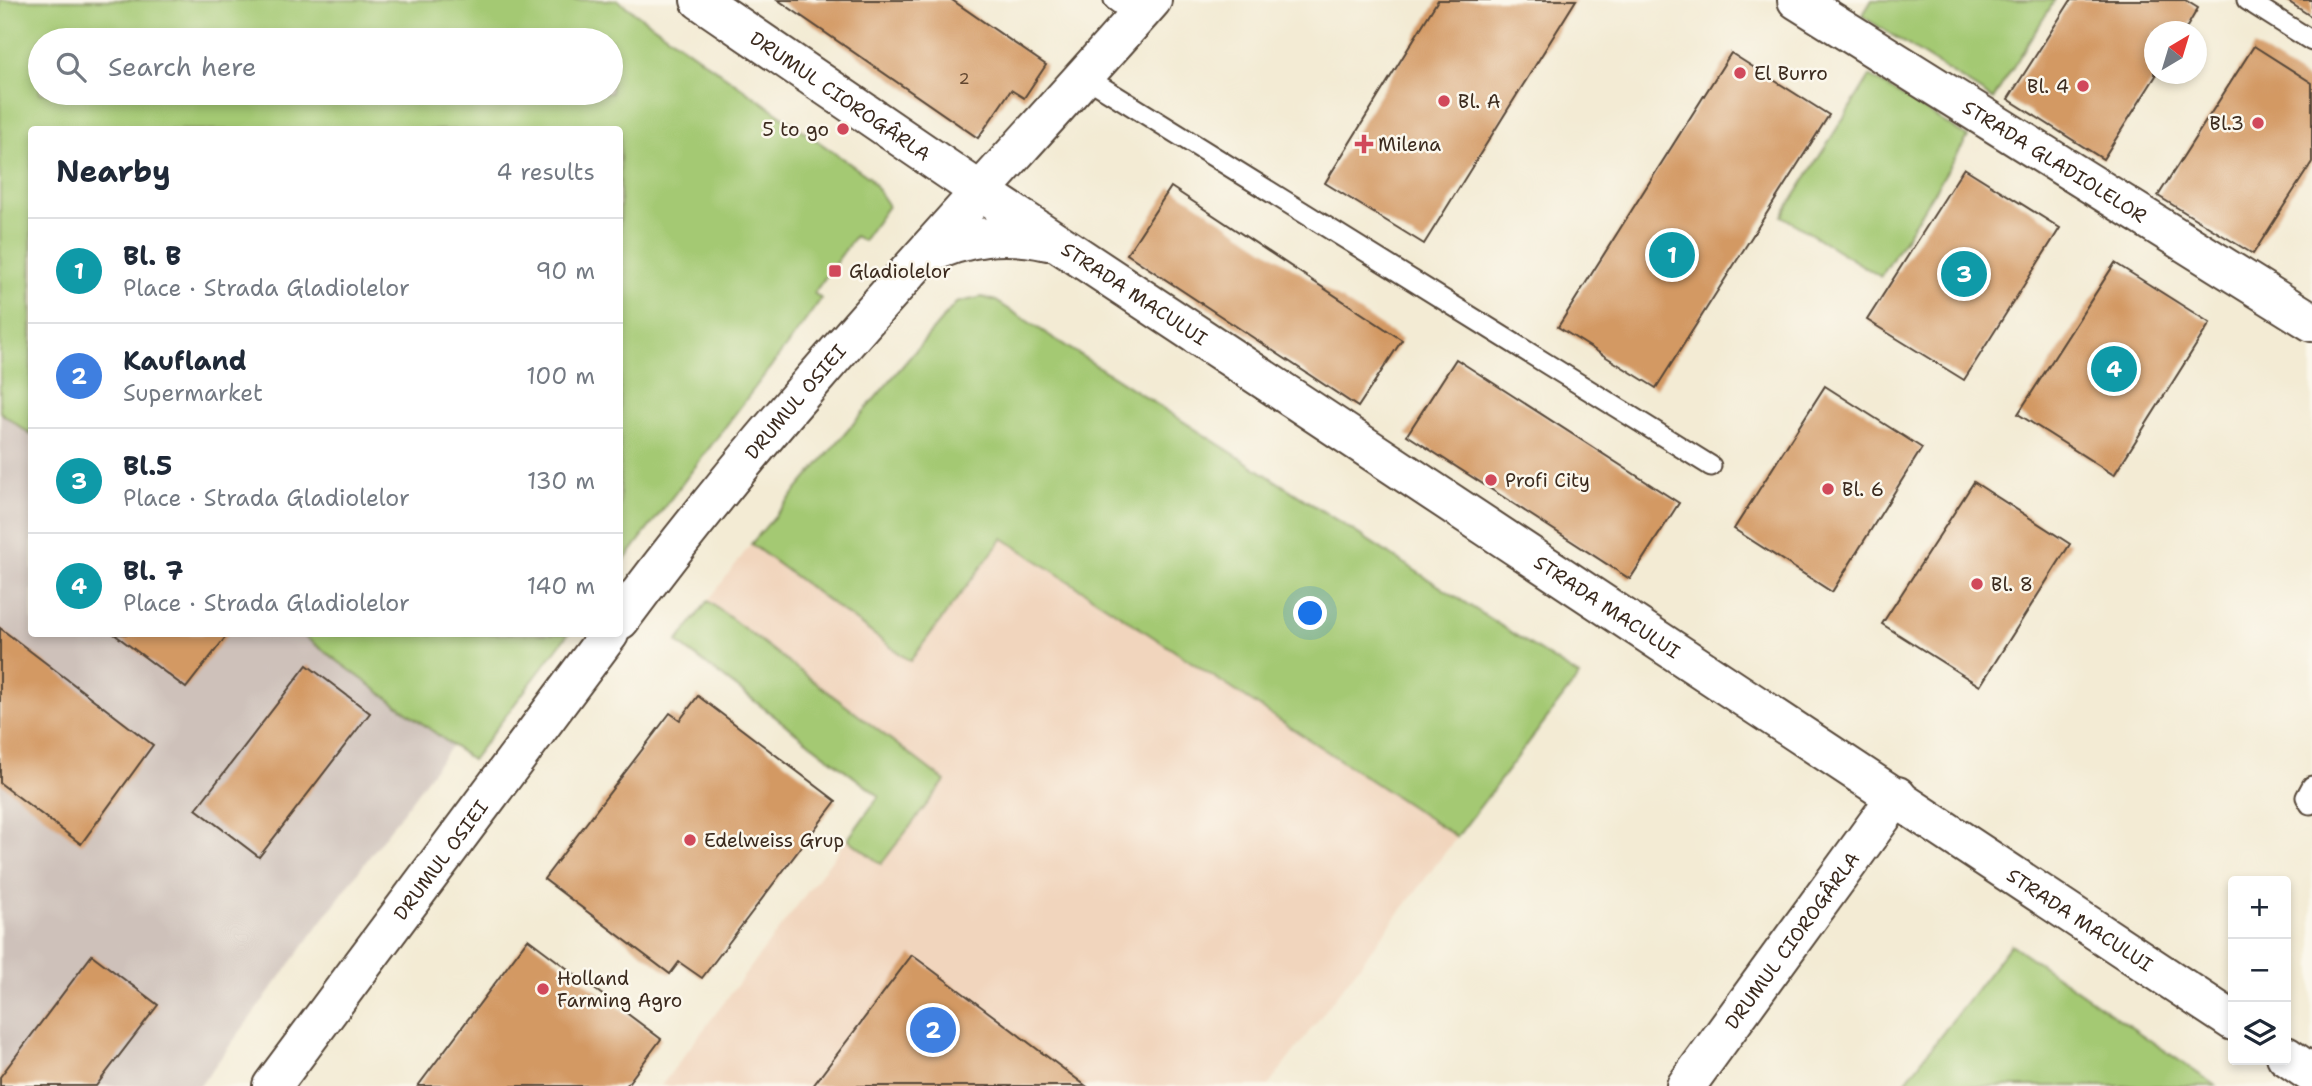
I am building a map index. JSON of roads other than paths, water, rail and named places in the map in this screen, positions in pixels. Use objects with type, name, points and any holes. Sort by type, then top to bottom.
[{"type":"street","name":"DRUMUL CIOROGÂRLA","points":[[700,0],[981,192]]},
{"type":"street","name":"STRADA GLADIOLELOR","points":[[1797,0],[2312,322]]},
{"type":"street","name":"DRUMUL OSIEI","points":[[623,616],[686,530],[749,454],[1084,76],[1134,6]]},
{"type":"street","name":"STRADA MACULUI","points":[[981,192],[2228,1018]]},
{"type":"street","points":[[925,256],[945,246],[987,236],[1027,236],[1053,242]]},
{"type":"street","name":"DRUMUL OSIEI","points":[[272,1086],[607,637]]},
{"type":"street","name":"DRUMUL CIOROGÂRLA","points":[[1686,1086],[1897,796]]},
{"type":"street","points":[[2291,1059],[2312,1074]]},
{"type":"lane","points":[[2247,0],[2312,41]]},
{"type":"lane","points":[[1084,76],[1711,466]]},
{"type":"place","name":"El Burro","points":[[1740,73]]},
{"type":"place","name":"Bl. 4","points":[[2083,86]]},
{"type":"place","name":"Bl. A","points":[[1444,101]]},
{"type":"place","name":"Bl.3","points":[[2258,123]]},
{"type":"place","name":"5 to go","points":[[843,129]]},
{"type":"place","name":"Milena","points":[[1364,144]]},
{"type":"place","name":"Bl. B","points":[[1672,255]]},
{"type":"place","name":"Gladiolelor","points":[[835,271]]},
{"type":"place","name":"Bl.5","points":[[1964,274]]},
{"type":"place","name":"Bl. 7","points":[[2114,369]]},
{"type":"place","name":"Profi City","points":[[1491,480]]},
{"type":"place","name":"Bl. 6","points":[[1828,489]]},
{"type":"place","name":"Bl. 8","points":[[1977,584]]},
{"type":"place","name":"Edelweiss Grup","points":[[690,840]]},
{"type":"place","name":"Holland Farming Agro","points":[[543,989]]},
{"type":"place","name":"Kaufland","points":[[933,1030]]}]
